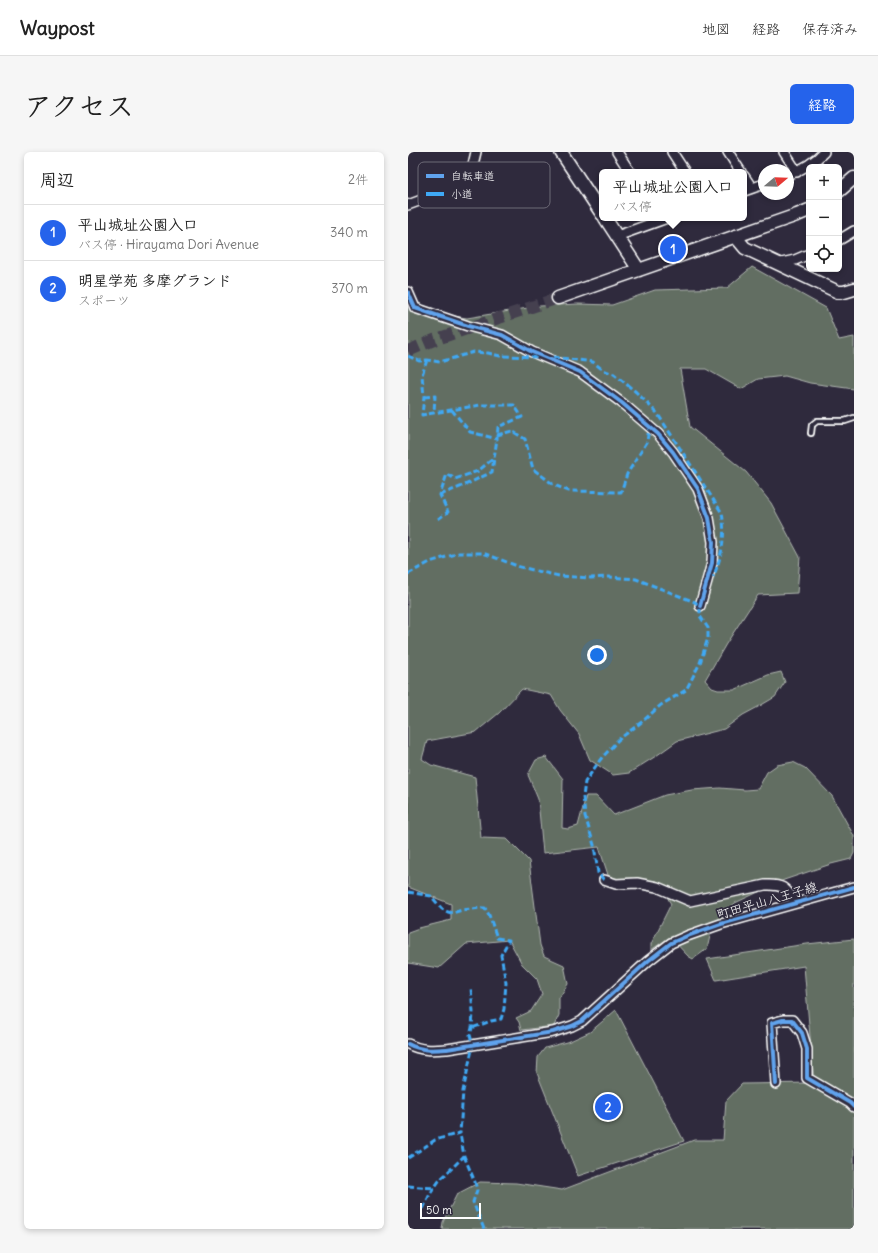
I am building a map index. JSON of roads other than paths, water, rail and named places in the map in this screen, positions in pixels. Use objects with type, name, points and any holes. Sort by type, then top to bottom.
[{"type":"main road","points":[[561,152],[599,209]]},
{"type":"main road","points":[[842,188],[854,178]]},
{"type":"main road","points":[[558,298],[806,211]]},
{"type":"main road","points":[[607,221],[639,270]]},
{"type":"main road","points":[[735,236],[746,248],[838,292],[854,289]]},
{"type":"street","points":[[474,162],[476,152]]},
{"type":"street","points":[[617,152],[628,169]]},
{"type":"street","points":[[672,152],[683,169]]},
{"type":"street","points":[[728,152],[739,169]]},
{"type":"street","points":[[784,152],[789,164]]},
{"type":"street","points":[[794,172],[819,158],[824,152]]},
{"type":"street","points":[[748,190],[758,186]]},
{"type":"street","points":[[408,206],[418,202]]},
{"type":"street","points":[[617,236],[658,221]]},
{"type":"street","points":[[842,238],[854,231]]},
{"type":"street","points":[[777,264],[795,260],[806,255]]},
{"type":"street","points":[[408,292],[415,308],[468,326],[502,335],[532,352],[580,372],[622,403],[658,434],[673,452],[698,489],[709,518],[713,542],[712,563],[700,606]]},
{"type":"street","points":[[604,880],[616,884],[637,884],[656,887],[690,901],[774,884],[784,888],[796,902]]},
{"type":"street","name":"町田平山八王子線","points":[[408,1044],[425,1050],[447,1049],[553,1032],[572,1026],[582,1021],[648,961],[671,943],[721,924],[854,887]]},
{"type":"street","points":[[776,1084],[772,1023],[792,1020],[802,1032],[807,1049],[808,1078],[850,1103],[854,1107]]},
{"type":"lane","points":[[811,433],[812,425],[818,421],[845,421],[854,418]]},
{"type":"tunnel","points":[[408,351],[434,340],[558,298]]},
{"type":"place","name":"平山城址公園入口","points":[[673,249]]},
{"type":"place","name":"明星学苑 多摩グランド","points":[[608,1107]]}]
